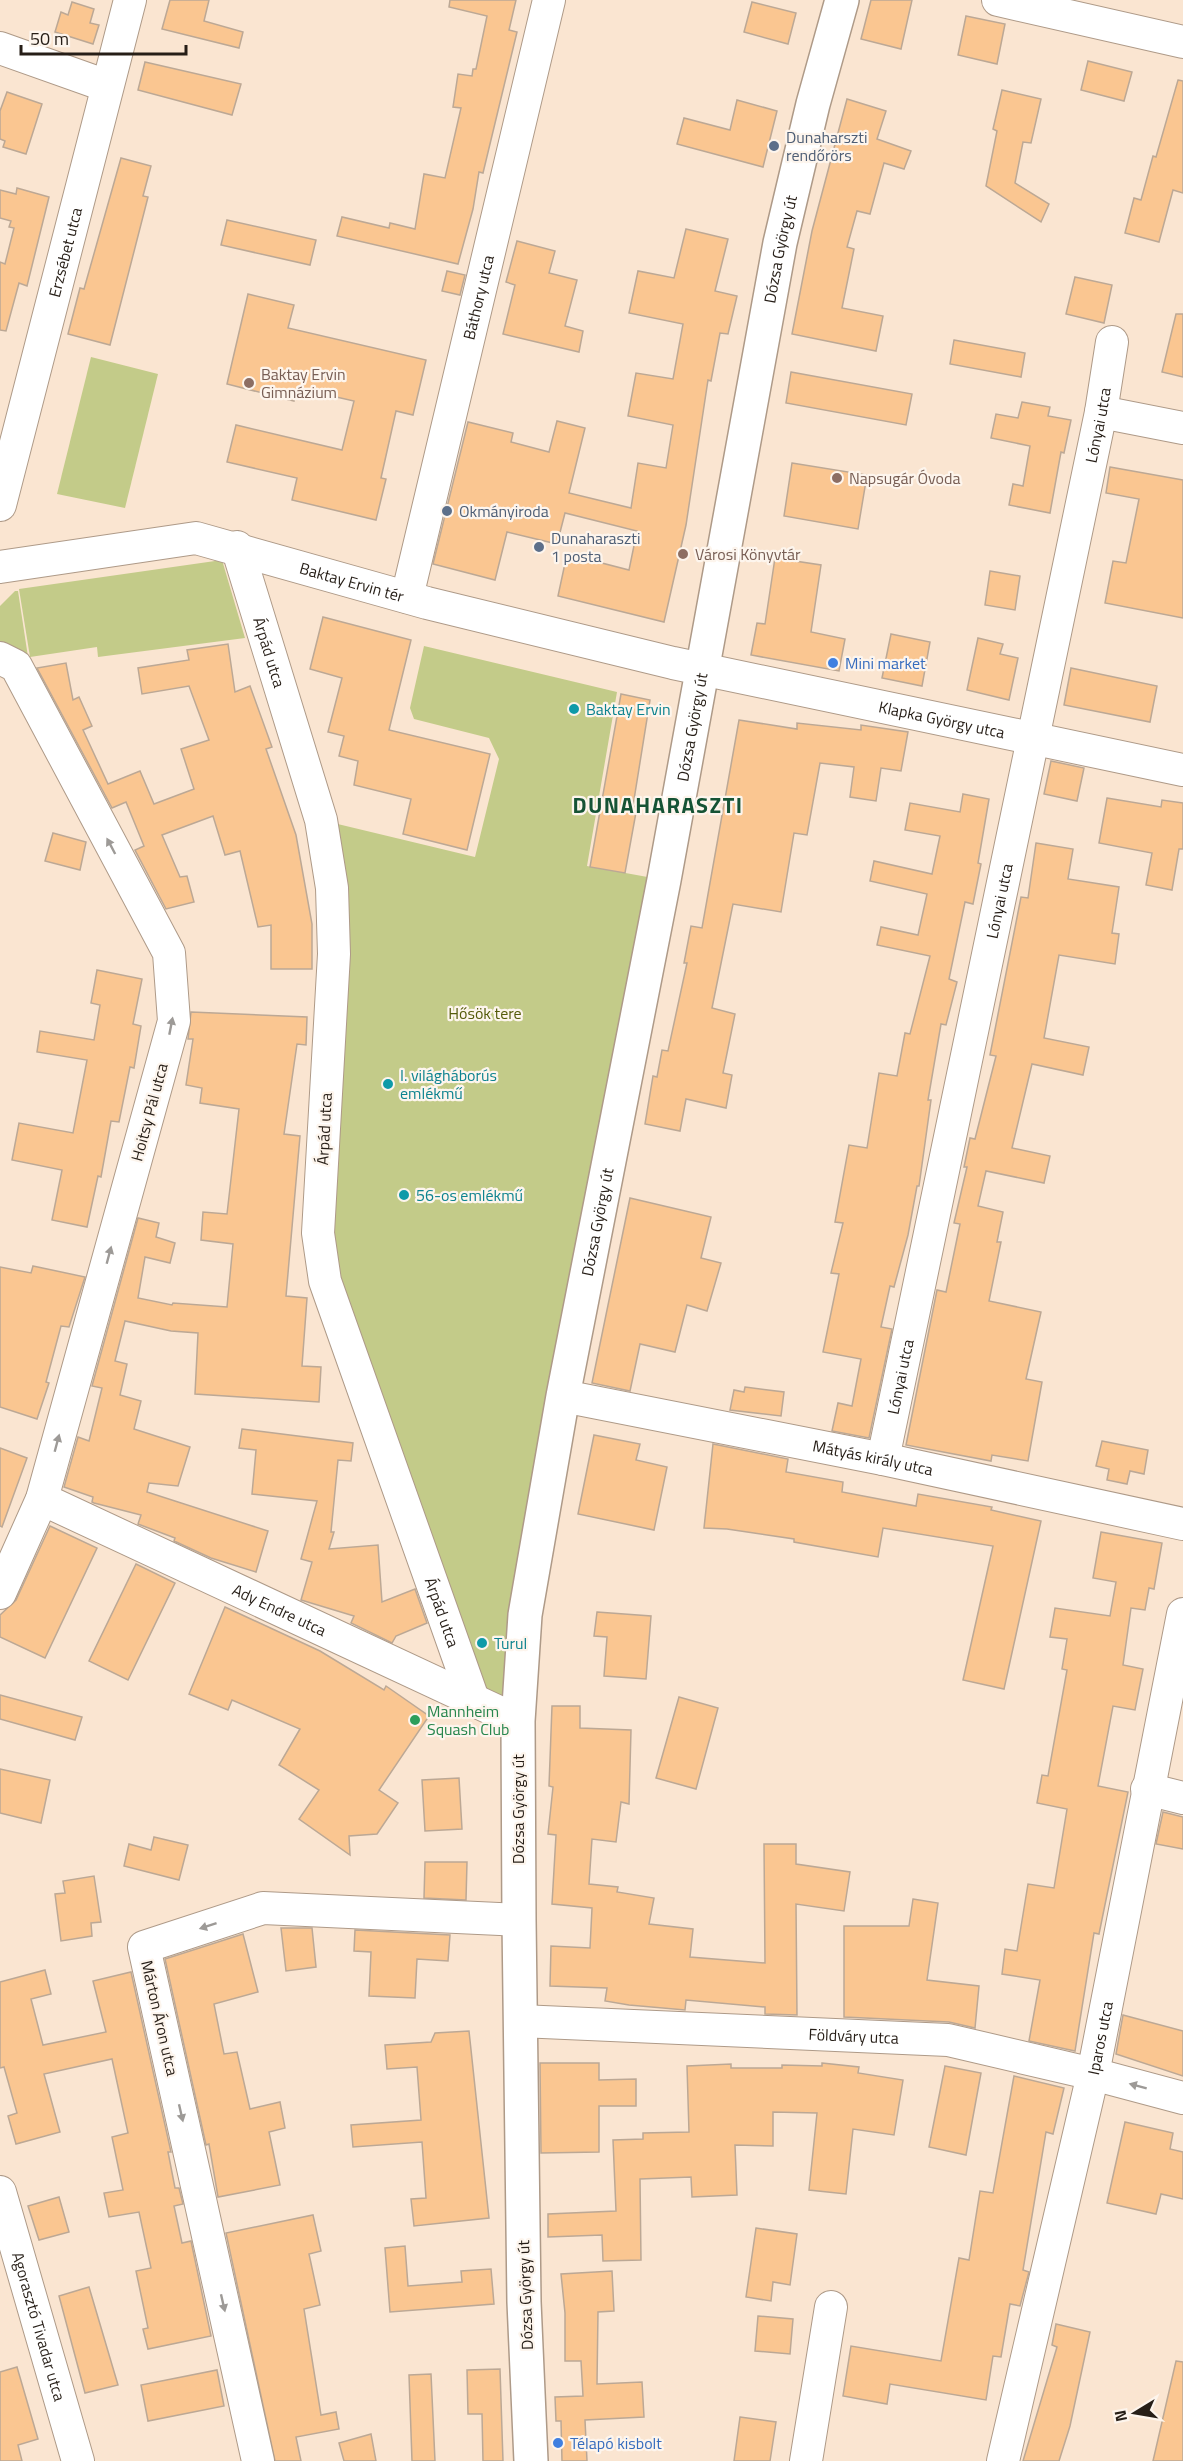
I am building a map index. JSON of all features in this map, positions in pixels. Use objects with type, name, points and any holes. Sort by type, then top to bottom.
[{"type":"main road","name":"Dózsa György út","points":[[531,2461],[524,2302],[519,1920],[518,1721],[525,1615],[563,1396],[702,669],[780,243],[813,104],[842,0]]},
{"type":"street","name":"Erzsébet utca","points":[[0,505],[130,0]]},
{"type":"street","name":"Báthory utca","points":[[407,597],[549,0]]},
{"type":"street","points":[[998,0],[1183,42]]},
{"type":"street","points":[[0,48],[107,86]]},
{"type":"street","name":"Lónyai utca","points":[[883,1459],[1101,412],[1112,342]]},
{"type":"street","points":[[1101,412],[1183,428]]},
{"type":"street","name":"Baktay Ervin tér","points":[[0,567],[196,538],[237,547],[407,597],[702,669]]},
{"type":"street","name":"Árpád utca","points":[[237,547],[321,820],[332,888],[334,954],[318,1233],[325,1281],[473,1699]]},
{"type":"street","name":"Hoitsy Pál utca","points":[[0,658],[16,666],[169,953],[174,1021],[42,1499],[0,1593]]},
{"type":"street","name":"Klapka György utca","points":[[702,669],[1183,770]]},
{"type":"street","name":"Mátyás király utca","points":[[563,1396],[883,1459],[1183,1524]]},
{"type":"street","name":"Ady Endre utca","points":[[42,1499],[518,1721]]},
{"type":"street","name":"Iparos utca","points":[[1003,2461],[1093,2074],[1183,1614]]},
{"type":"street","points":[[1147,1789],[1183,1798]]},
{"type":"street","name":"Márton Áron utca","points":[[258,2461],[144,1947],[263,1908],[519,1920]]},
{"type":"street","name":"Földváry utca","points":[[520,2021],[948,2040],[1183,2098]]},
{"type":"street","name":"Agorasztó Tivadar utca","points":[[0,2192],[78,2461]]},
{"type":"street","points":[[806,2461],[831,2307]]},
{"type":"green space","points":[[91,357],[158,374],[125,508],[57,494]]},
{"type":"green space","points":[[222,560],[245,638],[98,657],[97,647],[30,657],[19,589]]},
{"type":"green space","points":[[15,591],[18,591],[28,657],[0,649],[0,606]]},
{"type":"green space","name":"Hősök tere","points":[[424,646],[617,692],[587,866],[664,880],[518,1721],[485,1704],[325,1281],[321,820],[475,857],[499,759],[489,738],[414,719],[410,708]]},
{"type":"building","points":[[170,0],[209,0],[204,21],[243,32],[239,48],[162,29]]},
{"type":"building","points":[[450,0],[516,0],[509,30],[517,32],[483,173],[479,172],[473,209],[458,264],[337,236],[342,217],[389,228],[390,223],[415,229],[424,174],[445,178],[461,108],[453,107],[458,74],[472,76],[473,69],[476,69],[487,16],[449,7]]},
{"type":"building","points":[[871,0],[912,0],[901,49],[861,39]]},
{"type":"building","points":[[72,2],[94,9],[90,23],[99,25],[93,44],[55,32],[61,12],[68,15]]},
{"type":"building","points":[[752,2],[796,13],[788,44],[744,32]]},
{"type":"building","points":[[966,16],[1005,24],[997,64],[958,55]]},
{"type":"building","points":[[1088,61],[1132,72],[1124,101],[1081,90]]},
{"type":"building","points":[[145,62],[241,84],[232,115],[138,90]]},
{"type":"building","points":[[1178,80],[1183,81],[1183,193],[1173,190],[1159,242],[1125,233],[1134,198],[1141,200],[1153,156],[1156,157]]},
{"type":"building","points":[[1002,90],[1041,99],[1031,143],[1023,142],[1015,183],[1049,204],[1041,222],[986,186],[997,131],[993,129]]},
{"type":"building","points":[[7,92],[42,104],[26,154],[3,147],[5,141],[0,139],[0,111]]},
{"type":"building","points":[[847,99],[886,111],[877,139],[911,151],[904,169],[884,163],[870,214],[857,211],[847,247],[854,249],[842,308],[883,316],[876,351],[792,334],[812,231]]},
{"type":"building","points":[[737,100],[777,111],[763,167],[677,144],[684,118],[730,130]]},
{"type":"building","points":[[121,158],[151,166],[143,196],[148,197],[110,345],[68,334],[80,288],[84,289]]},
{"type":"building","points":[[17,188],[49,197],[27,286],[19,283],[6,331],[0,330],[0,262],[5,264],[14,228],[9,227],[11,221],[0,218],[0,190],[16,194]]},
{"type":"building","points":[[227,220],[316,240],[310,265],[221,245]]},
{"type":"building","points":[[686,229],[728,239],[715,291],[737,296],[728,334],[720,333],[711,381],[708,380],[686,525],[664,622],[558,596],[567,554],[629,570],[637,531],[565,513],[557,544],[507,532],[495,580],[433,564],[468,422],[513,433],[511,442],[549,452],[557,421],[585,428],[569,493],[631,508],[638,463],[666,468],[673,425],[628,416],[636,373],[673,379],[683,324],[629,313],[638,271],[674,278]]},
{"type":"building","points":[[517,241],[555,251],[549,273],[577,280],[565,326],[583,331],[579,352],[503,334],[515,285],[506,282]]},
{"type":"building","points":[[447,271],[465,275],[460,295],[442,291]]},
{"type":"building","points":[[1075,277],[1112,285],[1104,323],[1066,314]]},
{"type":"building","points":[[248,294],[294,305],[288,328],[426,360],[413,415],[396,411],[381,478],[386,479],[376,520],[292,500],[297,478],[227,462],[236,425],[342,450],[354,401],[297,388],[294,401],[227,384]]},
{"type":"building","points":[[1176,314],[1183,314],[1183,377],[1162,372]]},
{"type":"building","points":[[954,340],[1025,353],[1021,377],[950,364]]},
{"type":"building","points":[[791,372],[912,394],[906,425],[786,403]]},
{"type":"building","points":[[1022,402],[1050,407],[1048,416],[1071,420],[1064,453],[1061,452],[1050,513],[1009,505],[1013,484],[1023,486],[1030,446],[991,438],[996,414],[1018,418]]},
{"type":"building","points":[[792,463],[867,475],[858,529],[784,516]]},
{"type":"building","points":[[1110,467],[1183,480],[1183,618],[1105,603],[1113,561],[1126,563],[1139,499],[1106,493]]},
{"type":"building","points":[[775,558],[821,565],[811,632],[845,639],[839,671],[751,655],[757,623],[765,624]]},
{"type":"building","points":[[990,571],[1020,576],[1015,610],[985,605]]},
{"type":"building","points":[[323,617],[411,640],[389,730],[490,754],[467,850],[403,834],[411,799],[354,785],[358,761],[339,756],[344,736],[328,732],[342,678],[310,669]]},
{"type":"building","points":[[891,634],[930,642],[922,686],[882,678]]},
{"type":"building","points":[[978,638],[1003,644],[1000,654],[1018,658],[1009,700],[967,690]]},
{"type":"building","points":[[228,644],[235,692],[250,686],[272,747],[266,749],[296,835],[312,924],[312,969],[271,969],[271,925],[258,927],[240,851],[225,855],[213,816],[162,835],[180,877],[187,876],[194,902],[166,909],[135,850],[144,846],[126,802],[112,808],[37,668],[66,663],[73,700],[79,697],[92,726],[83,730],[108,784],[140,771],[154,804],[194,789],[181,749],[209,740],[189,686],[142,694],[138,668],[189,660],[187,650]]},
{"type":"building","points":[[1071,668],[1157,686],[1150,722],[1064,705]]},
{"type":"building","points":[[621,694],[650,700],[633,806],[637,807],[625,873],[590,867]]},
{"type":"building","points":[[739,720],[797,729],[797,723],[861,730],[861,725],[908,732],[901,771],[881,768],[876,801],[850,797],[854,767],[820,763],[807,835],[794,833],[781,912],[733,904],[712,1008],[735,1014],[723,1073],[732,1075],[726,1108],[686,1099],[680,1131],[645,1124],[653,1076],[657,1077],[662,1050],[668,1051],[687,963],[684,963],[691,926],[702,928]]},
{"type":"building","points":[[1051,761],[1084,768],[1077,801],[1044,794]]},
{"type":"building","points":[[963,794],[989,799],[978,863],[981,864],[973,904],[965,902],[949,979],[957,982],[946,1025],[941,1024],[928,1100],[931,1100],[919,1186],[917,1186],[908,1235],[894,1287],[890,1286],[881,1327],[892,1329],[869,1438],[832,1431],[838,1403],[852,1406],[861,1359],[823,1352],[839,1274],[831,1273],[843,1223],[835,1222],[849,1145],[867,1148],[879,1073],[897,1076],[905,1033],[910,1034],[930,956],[877,945],[881,927],[918,935],[927,894],[870,881],[874,861],[932,874],[940,836],[905,830],[910,803],[960,812]]},
{"type":"building","points":[[1107,798],[1161,807],[1162,800],[1183,803],[1183,849],[1179,849],[1172,890],[1146,885],[1152,853],[1099,843]]},
{"type":"building","points":[[53,833],[86,842],[80,870],[45,861]]},
{"type":"building","points":[[1036,843],[1073,849],[1068,879],[1119,887],[1112,933],[1119,934],[1115,964],[1059,955],[1044,1038],[1089,1047],[1083,1075],[1032,1064],[1012,1148],[1050,1156],[1044,1183],[986,1171],[978,1206],[1003,1212],[997,1242],[1001,1242],[989,1301],[1041,1312],[1026,1379],[1042,1382],[1028,1461],[992,1455],[991,1461],[906,1445],[937,1290],[946,1292],[960,1224],[954,1223],[967,1167],[964,1167],[970,1138],[975,1139],[996,1056],[990,1055],[1021,897],[1028,898]]},
{"type":"building","points":[[97,970],[142,979],[133,1024],[141,1026],[134,1068],[130,1067],[119,1122],[111,1121],[101,1177],[98,1176],[87,1227],[52,1220],[62,1170],[12,1160],[19,1123],[73,1133],[87,1060],[37,1052],[40,1031],[94,1040],[100,1005],[91,1003]]},
{"type":"building","points":[[191,1012],[307,1017],[306,1045],[297,1044],[284,1134],[300,1136],[286,1296],[307,1298],[302,1366],[321,1367],[319,1402],[195,1394],[198,1333],[171,1331],[125,1321],[115,1361],[127,1364],[120,1395],[141,1401],[134,1429],[190,1447],[178,1486],[149,1483],[147,1492],[268,1531],[256,1572],[211,1558],[174,1541],[175,1538],[138,1524],[141,1515],[94,1503],[92,1502],[93,1497],[64,1487],[78,1437],[89,1441],[102,1388],[92,1386],[138,1218],[159,1223],[156,1237],[175,1243],[170,1263],[145,1257],[138,1298],[172,1305],[173,1303],[227,1307],[233,1244],[201,1240],[203,1212],[227,1214],[239,1109],[200,1103],[202,1088],[186,1085],[193,1039],[188,1039]]},
{"type":"building","points":[[630,1198],[711,1217],[701,1258],[721,1263],[707,1311],[687,1305],[675,1352],[640,1344],[630,1391],[592,1383]]},
{"type":"building","points":[[33,1266],[85,1277],[69,1327],[61,1326],[46,1382],[49,1383],[37,1419],[0,1407],[0,1267],[31,1273]]},
{"type":"building","points":[[745,1387],[784,1392],[781,1416],[730,1410],[734,1390],[744,1392]]},
{"type":"building","points":[[242,1429],[353,1443],[351,1461],[338,1460],[331,1532],[334,1532],[329,1549],[378,1545],[382,1602],[415,1589],[427,1623],[396,1636],[392,1643],[351,1623],[354,1616],[301,1600],[312,1562],[301,1559],[317,1501],[252,1494],[256,1450],[239,1448]]},
{"type":"building","points":[[594,1435],[640,1444],[636,1460],[667,1467],[654,1530],[578,1514]]},
{"type":"building","points":[[1102,1441],[1148,1450],[1144,1474],[1130,1471],[1127,1484],[1107,1480],[1109,1469],[1096,1466]]},
{"type":"building","points":[[713,1444],[788,1459],[786,1472],[843,1482],[842,1492],[916,1506],[918,1494],[992,1507],[991,1510],[1041,1521],[1004,1689],[963,1680],[993,1546],[883,1528],[878,1557],[794,1542],[794,1539],[704,1528]]},
{"type":"building","points":[[0,1448],[27,1458],[2,1527],[0,1526]]},
{"type":"building","points":[[50,1526],[97,1548],[45,1658],[0,1637],[0,1615],[16,1600]]},
{"type":"building","points":[[1101,1532],[1162,1543],[1154,1589],[1149,1588],[1145,1610],[1131,1608],[1123,1665],[1143,1669],[1135,1710],[1113,1706],[1098,1786],[1128,1792],[1099,1934],[1094,1933],[1075,2051],[1029,2041],[1040,1980],[1002,1974],[1005,1949],[1017,1951],[1028,1884],[1054,1888],[1067,1809],[1037,1803],[1042,1775],[1048,1776],[1067,1670],[1062,1669],[1067,1639],[1050,1637],[1055,1608],[1110,1616],[1116,1582],[1093,1578]]},
{"type":"building","points":[[136,1564],[175,1583],[128,1680],[89,1661]]},
{"type":"building","points":[[225,1607],[320,1651],[384,1690],[386,1686],[429,1716],[379,1790],[398,1803],[377,1834],[349,1836],[350,1855],[299,1819],[319,1790],[279,1765],[300,1729],[232,1700],[228,1710],[189,1694]]},
{"type":"building","points":[[597,1612],[651,1616],[646,1679],[604,1676],[607,1637],[594,1636]]},
{"type":"building","points":[[0,1695],[82,1717],[75,1740],[0,1719]]},
{"type":"building","points":[[679,1697],[718,1708],[696,1789],[656,1778]]},
{"type":"building","points":[[552,1706],[580,1706],[580,1728],[631,1730],[629,1804],[621,1802],[616,1842],[592,1839],[589,1884],[618,1887],[617,1892],[654,1898],[649,1924],[693,1929],[690,1957],[765,1963],[764,1844],[796,1844],[796,1864],[850,1872],[844,1911],[796,1904],[797,2015],[765,2014],[765,2007],[686,2000],[685,2010],[629,2005],[605,2001],[607,1988],[550,1986],[551,1946],[590,1948],[592,1908],[552,1904],[556,1835],[548,1834],[553,1787],[549,1786]]},
{"type":"building","points":[[0,1769],[50,1780],[41,1823],[0,1813]]},
{"type":"building","points":[[459,1778],[462,1829],[425,1831],[422,1780]]},
{"type":"building","points":[[1163,1812],[1183,1817],[1183,1849],[1156,1844]]},
{"type":"building","points":[[154,1837],[188,1845],[179,1880],[124,1866],[129,1844],[151,1850]]},
{"type":"building","points":[[425,1862],[467,1862],[466,1900],[424,1898]]},
{"type":"building","points":[[94,1876],[101,1922],[91,1923],[92,1936],[61,1941],[55,1894],[65,1893],[63,1881]]},
{"type":"building","points":[[913,1899],[938,1903],[927,1980],[979,1986],[975,2028],[949,2022],[844,2017],[844,1926],[909,1926]]},
{"type":"building","points":[[281,1928],[312,1928],[316,1967],[286,1971]]},
{"type":"building","points":[[355,1930],[450,1935],[448,1961],[417,1959],[415,1998],[369,1996],[371,1952],[354,1951]]},
{"type":"building","points":[[243,1934],[258,1992],[214,2004],[224,2054],[237,2052],[250,2109],[280,2102],[285,2128],[269,2132],[280,2185],[218,2197],[209,2144],[206,2145],[165,1959]]},
{"type":"building","points":[[45,1970],[51,1994],[31,1999],[43,2045],[106,2032],[93,1981],[131,1972],[171,2152],[168,2152],[175,2188],[179,2188],[183,2204],[174,2206],[182,2243],[191,2241],[211,2336],[148,2349],[143,2329],[148,2328],[136,2271],[151,2268],[139,2212],[109,2217],[104,2193],[123,2190],[112,2137],[128,2133],[112,2059],[44,2074],[60,2132],[16,2144],[8,2116],[17,2113],[4,2067],[0,2068],[0,1982]]},
{"type":"building","points":[[1123,2015],[1183,2031],[1183,2076],[1116,2054]]},
{"type":"building","points":[[469,2031],[489,2218],[414,2226],[411,2199],[426,2198],[422,2142],[353,2147],[351,2125],[421,2120],[417,2067],[387,2069],[385,2045],[431,2042],[435,2033]]},
{"type":"building","points":[[540,2063],[599,2063],[599,2080],[636,2079],[636,2106],[599,2106],[599,2152],[541,2153]]},
{"type":"building","points":[[822,2063],[859,2067],[858,2073],[903,2080],[894,2135],[853,2129],[846,2194],[809,2190],[817,2113],[773,2112],[773,2146],[735,2145],[737,2195],[692,2197],[691,2177],[640,2179],[641,2260],[603,2261],[602,2235],[548,2237],[548,2214],[616,2211],[613,2140],[643,2139],[643,2133],[689,2132],[687,2066],[731,2064],[731,2068],[782,2068],[782,2065],[822,2066]]},
{"type":"building","points":[[945,2066],[981,2073],[966,2155],[929,2147]]},
{"type":"building","points":[[1014,2076],[1064,2088],[1053,2134],[1046,2132],[1023,2270],[1029,2272],[1020,2306],[1010,2304],[1001,2357],[993,2356],[986,2400],[890,2384],[887,2404],[843,2396],[851,2346],[941,2361],[959,2258],[969,2260],[980,2191],[993,2193]]},
{"type":"building","points":[[1125,2122],[1173,2133],[1170,2149],[1183,2152],[1183,2199],[1161,2194],[1156,2214],[1107,2203]]},
{"type":"building","points":[[59,2197],[69,2232],[39,2240],[28,2206]]},
{"type":"building","points":[[313,2215],[321,2251],[309,2254],[320,2305],[304,2309],[321,2415],[336,2412],[339,2429],[296,2437],[301,2461],[275,2461],[226,2233]]},
{"type":"building","points":[[756,2228],[797,2234],[790,2285],[773,2282],[771,2301],[746,2297]]},
{"type":"building","points":[[405,2246],[408,2286],[462,2282],[461,2271],[491,2269],[494,2304],[390,2312],[385,2248]]},
{"type":"building","points":[[612,2271],[614,2311],[598,2312],[597,2384],[642,2382],[644,2417],[585,2420],[587,2461],[562,2461],[561,2421],[556,2421],[555,2397],[583,2396],[581,2361],[565,2361],[565,2313],[561,2274]]},
{"type":"building","points":[[89,2287],[118,2385],[85,2393],[59,2296]]},
{"type":"building","points":[[758,2316],[793,2319],[790,2354],[755,2351]]},
{"type":"building","points":[[1056,2324],[1090,2332],[1070,2426],[1059,2461],[1023,2461],[1057,2347],[1052,2345]]},
{"type":"building","points":[[1176,2361],[1183,2362],[1183,2461],[1153,2461]]},
{"type":"building","points":[[17,2367],[38,2439],[18,2445],[22,2461],[0,2461],[0,2372]]},
{"type":"building","points":[[500,2369],[503,2461],[483,2461],[482,2414],[468,2414],[467,2370]]},
{"type":"building","points":[[217,2370],[224,2406],[148,2421],[141,2385]]},
{"type":"building","points":[[431,2374],[435,2461],[412,2461],[409,2375]]},
{"type":"building","points":[[740,2417],[776,2422],[770,2461],[734,2461]]},
{"type":"building","points":[[371,2434],[376,2461],[344,2461],[339,2443]]},
{"type":"place","name":"Dunaharszti rendőrörs","points":[[774,146]]},
{"type":"place","name":"Baktay Ervin Gimnázium","points":[[249,383]]},
{"type":"place","name":"Napsugár Óvoda","points":[[837,478]]},
{"type":"place","name":"Okmányiroda","points":[[447,511]]},
{"type":"place","name":"Dunaharaszti 1 posta","points":[[539,547]]},
{"type":"place","name":"Városi Könyvtár","points":[[683,554]]},
{"type":"place","name":"Mini market","points":[[833,663]]},
{"type":"place","name":"Baktay Ervin","points":[[574,709]]},
{"type":"place","name":"I. világháborús emlékmű","points":[[388,1084]]},
{"type":"place","name":"56-os emlékmű","points":[[404,1195]]},
{"type":"place","name":"Turul","points":[[482,1643]]},
{"type":"place","name":"Mannheim Squash Club","points":[[415,1720]]},
{"type":"place","name":"Télapó kisbolt","points":[[558,2443]]},
{"type":"district","name":"DUNAHARASZTI","points":[[658,805]]}]
